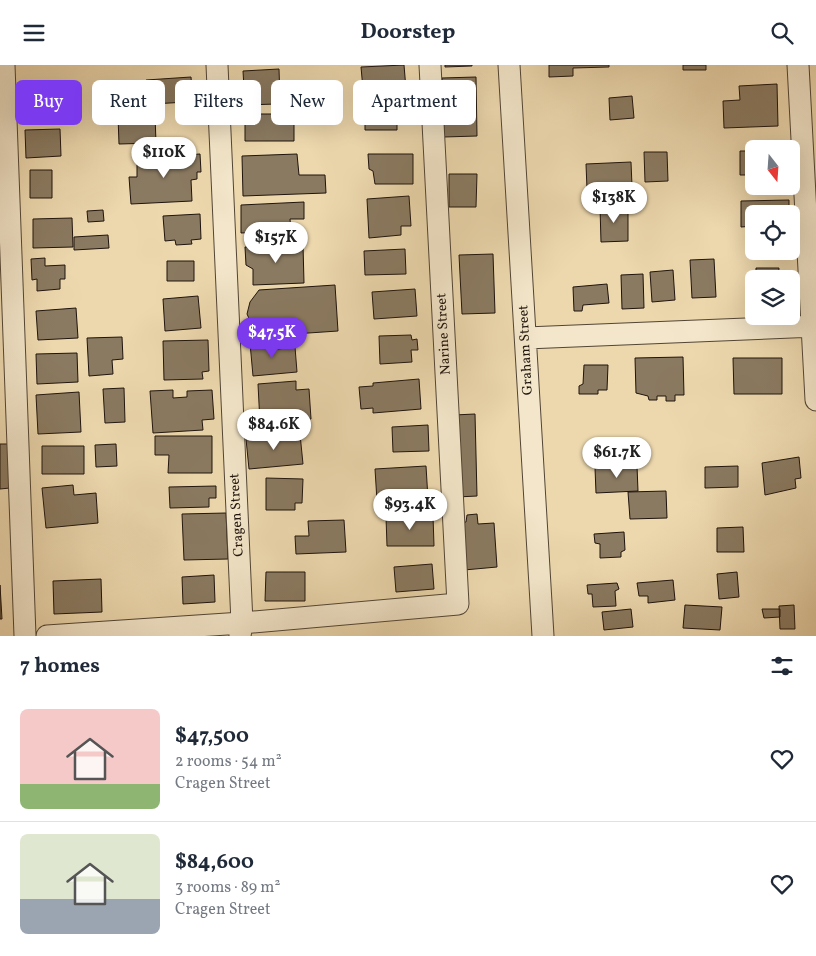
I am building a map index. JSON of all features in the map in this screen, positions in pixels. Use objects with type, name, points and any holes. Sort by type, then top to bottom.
[{"type":"street","points":[[4,65],[25,636]]},
{"type":"street","name":"Cragen Street","points":[[217,65],[241,629]]},
{"type":"street","name":"Narine Street","points":[[241,629],[458,604],[430,65]]},
{"type":"street","name":"Graham Street","points":[[509,65],[543,636]]},
{"type":"street","points":[[798,65],[814,326],[816,400]]},
{"type":"street","points":[[526,338],[814,326]]},
{"type":"street","points":[[47,636],[241,629]]},
{"type":"building","points":[[404,65],[405,80],[362,80],[361,67]]},
{"type":"building","points":[[445,65],[472,65],[472,66],[445,67]]},
{"type":"building","points":[[549,65],[609,65],[609,67],[573,68],[573,76],[549,77]]},
{"type":"building","points":[[683,65],[706,65],[706,70],[683,70]]},
{"type":"building","points":[[279,69],[279,80],[271,80],[271,104],[261,104],[261,80],[244,80],[243,71]]},
{"type":"building","points":[[191,77],[191,80],[175,80],[175,103],[165,103],[165,80],[146,80]]},
{"type":"building","points":[[476,77],[477,136],[444,137],[444,125],[476,125],[476,80],[442,80],[442,78]]},
{"type":"building","points":[[777,84],[778,126],[724,128],[723,101],[740,100],[739,86]]},
{"type":"building","points":[[632,96],[634,118],[610,120],[609,98]]},
{"type":"building","points":[[261,114],[271,114],[271,125],[294,125],[294,141],[245,141],[245,125],[261,125]]},
{"type":"building","points":[[118,125],[155,125],[156,143],[119,144]]},
{"type":"building","points":[[365,125],[397,125],[397,130],[365,130]]},
{"type":"building","points":[[60,129],[61,156],[26,158],[25,130]]},
{"type":"building","points":[[740,151],[745,151],[745,175],[740,175]]},
{"type":"building","points":[[644,152],[667,152],[668,181],[645,182]]},
{"type":"building","points":[[200,154],[201,172],[197,172],[197,179],[191,180],[192,201],[131,204],[129,177],[137,177],[137,158]]},
{"type":"building","points":[[297,154],[299,175],[325,175],[326,193],[243,196],[242,156]]},
{"type":"building","points":[[368,154],[413,154],[413,184],[375,184],[373,171],[369,169]]},
{"type":"building","points":[[631,162],[632,186],[587,189],[586,164]]},
{"type":"building","points":[[30,170],[52,170],[52,198],[30,198]]},
{"type":"building","points":[[449,174],[477,174],[476,207],[449,207]]},
{"type":"building","points":[[409,196],[411,226],[401,226],[401,235],[369,238],[367,199]]},
{"type":"building","points":[[789,200],[789,205],[745,205],[745,227],[741,227],[741,201]]},
{"type":"building","points":[[304,202],[304,219],[290,219],[291,231],[241,233],[241,205]]},
{"type":"building","points":[[628,206],[628,241],[601,242],[600,207]]},
{"type":"building","points":[[103,210],[104,221],[88,222],[87,211]]},
{"type":"building","points":[[200,214],[201,239],[191,240],[192,244],[176,245],[175,240],[165,241],[163,216]]},
{"type":"building","points":[[72,218],[73,247],[33,248],[33,219]]},
{"type":"building","points":[[108,235],[109,248],[74,250],[74,237]]},
{"type":"building","points":[[303,245],[304,283],[253,285],[253,269],[246,265],[245,247]]},
{"type":"building","points":[[405,249],[406,274],[365,275],[364,251]]},
{"type":"building","points":[[493,254],[495,313],[462,314],[459,255]]},
{"type":"building","points":[[45,258],[45,266],[65,265],[65,279],[60,279],[60,289],[37,291],[37,279],[32,280],[31,259]]},
{"type":"building","points":[[714,259],[716,297],[692,298],[690,260]]},
{"type":"building","points":[[167,261],[194,261],[194,281],[167,281]]},
{"type":"building","points":[[756,268],[779,268],[779,270],[756,270]]},
{"type":"building","points":[[673,270],[675,300],[652,302],[650,272]]},
{"type":"building","points":[[643,274],[644,308],[622,309],[621,275]]},
{"type":"building","points":[[607,284],[609,303],[583,305],[582,311],[574,311],[573,287]]},
{"type":"building","points":[[335,285],[338,331],[264,336],[252,325],[247,314],[250,302],[259,290]]},
{"type":"building","points":[[415,289],[417,316],[374,319],[372,292]]},
{"type":"building","points":[[198,296],[201,328],[165,331],[163,299]]},
{"type":"building","points":[[76,308],[78,338],[38,340],[36,311]]},
{"type":"building","points":[[411,335],[412,340],[417,339],[418,350],[411,350],[412,362],[380,364],[379,336]]},
{"type":"building","points":[[122,337],[123,359],[112,360],[113,374],[89,376],[87,338]]},
{"type":"building","points":[[208,340],[209,371],[202,372],[203,379],[164,380],[163,341]]},
{"type":"building","points":[[277,340],[278,349],[295,347],[297,372],[253,376],[250,343]]},
{"type":"building","points":[[77,353],[78,382],[37,384],[36,354]]},
{"type":"building","points":[[683,357],[684,395],[675,395],[675,401],[666,401],[666,396],[657,396],[657,400],[649,400],[648,396],[636,393],[635,358]]},
{"type":"building","points":[[733,358],[782,358],[782,394],[734,394]]},
{"type":"building","points":[[584,365],[608,365],[607,390],[598,390],[598,394],[579,394],[579,386],[583,384]]},
{"type":"building","points":[[419,379],[421,409],[373,413],[373,408],[361,409],[359,387],[373,386],[373,383]]},
{"type":"building","points":[[296,381],[296,390],[309,389],[311,419],[260,423],[258,384]]},
{"type":"building","points":[[124,388],[125,422],[105,423],[103,389]]},
{"type":"building","points":[[173,390],[173,398],[187,397],[187,391],[212,390],[214,419],[202,420],[203,430],[153,433],[150,391]]},
{"type":"building","points":[[79,392],[81,432],[38,434],[36,395]]},
{"type":"building","points":[[475,414],[477,496],[457,497],[454,415]]},
{"type":"building","points":[[428,425],[429,451],[393,452],[392,427]]},
{"type":"building","points":[[300,434],[303,464],[249,469],[246,439]]},
{"type":"building","points":[[155,436],[212,436],[212,473],[168,473],[169,455],[155,455]]},
{"type":"building","points":[[0,444],[8,444],[10,488],[0,489]]},
{"type":"building","points":[[116,444],[117,466],[96,467],[95,445]]},
{"type":"building","points":[[42,446],[84,446],[84,474],[42,474]]},
{"type":"building","points":[[799,457],[801,478],[795,479],[796,488],[765,495],[762,463]]},
{"type":"building","points":[[426,466],[428,499],[377,501],[375,469]]},
{"type":"building","points":[[637,466],[638,491],[596,493],[595,468]]},
{"type":"building","points":[[738,466],[738,487],[705,488],[705,467]]},
{"type":"building","points":[[266,478],[303,479],[302,503],[295,503],[295,510],[266,510]]},
{"type":"building","points":[[73,485],[74,495],[96,493],[98,523],[46,528],[42,488]]},
{"type":"building","points":[[216,486],[216,498],[209,498],[209,507],[170,508],[169,487]]},
{"type":"building","points":[[666,491],[667,518],[630,519],[628,492]]},
{"type":"building","points":[[226,513],[228,559],[184,560],[182,514]]},
{"type":"building","points":[[477,514],[478,524],[494,523],[497,567],[464,570],[460,523],[466,522],[467,515]]},
{"type":"building","points":[[433,516],[434,546],[387,546],[386,517]]},
{"type":"building","points":[[344,520],[346,552],[296,554],[295,536],[309,536],[308,521]]},
{"type":"building","points":[[743,527],[744,552],[717,552],[717,528]]},
{"type":"building","points":[[624,532],[625,550],[621,552],[621,557],[600,558],[600,544],[595,543],[594,534]]},
{"type":"building","points":[[432,564],[434,589],[396,592],[394,567]]},
{"type":"building","points":[[266,572],[305,572],[305,601],[265,601]]},
{"type":"building","points":[[737,572],[739,597],[719,599],[717,574]]},
{"type":"building","points":[[214,575],[215,602],[183,604],[182,577]]},
{"type":"building","points":[[101,579],[102,612],[54,614],[53,581]]},
{"type":"building","points":[[673,580],[675,600],[648,603],[648,596],[639,596],[637,583]]},
{"type":"building","points":[[617,583],[619,589],[615,591],[616,606],[593,607],[592,594],[588,594],[587,585]]},
{"type":"building","points":[[0,585],[2,619],[0,619]]},
{"type":"building","points":[[685,605],[722,607],[720,630],[683,628]]},
{"type":"building","points":[[794,605],[795,629],[780,629],[779,606]]},
{"type":"building","points":[[631,609],[633,627],[604,630],[602,612]]},
{"type":"building","points":[[762,609],[780,609],[780,617],[764,618]]}]
